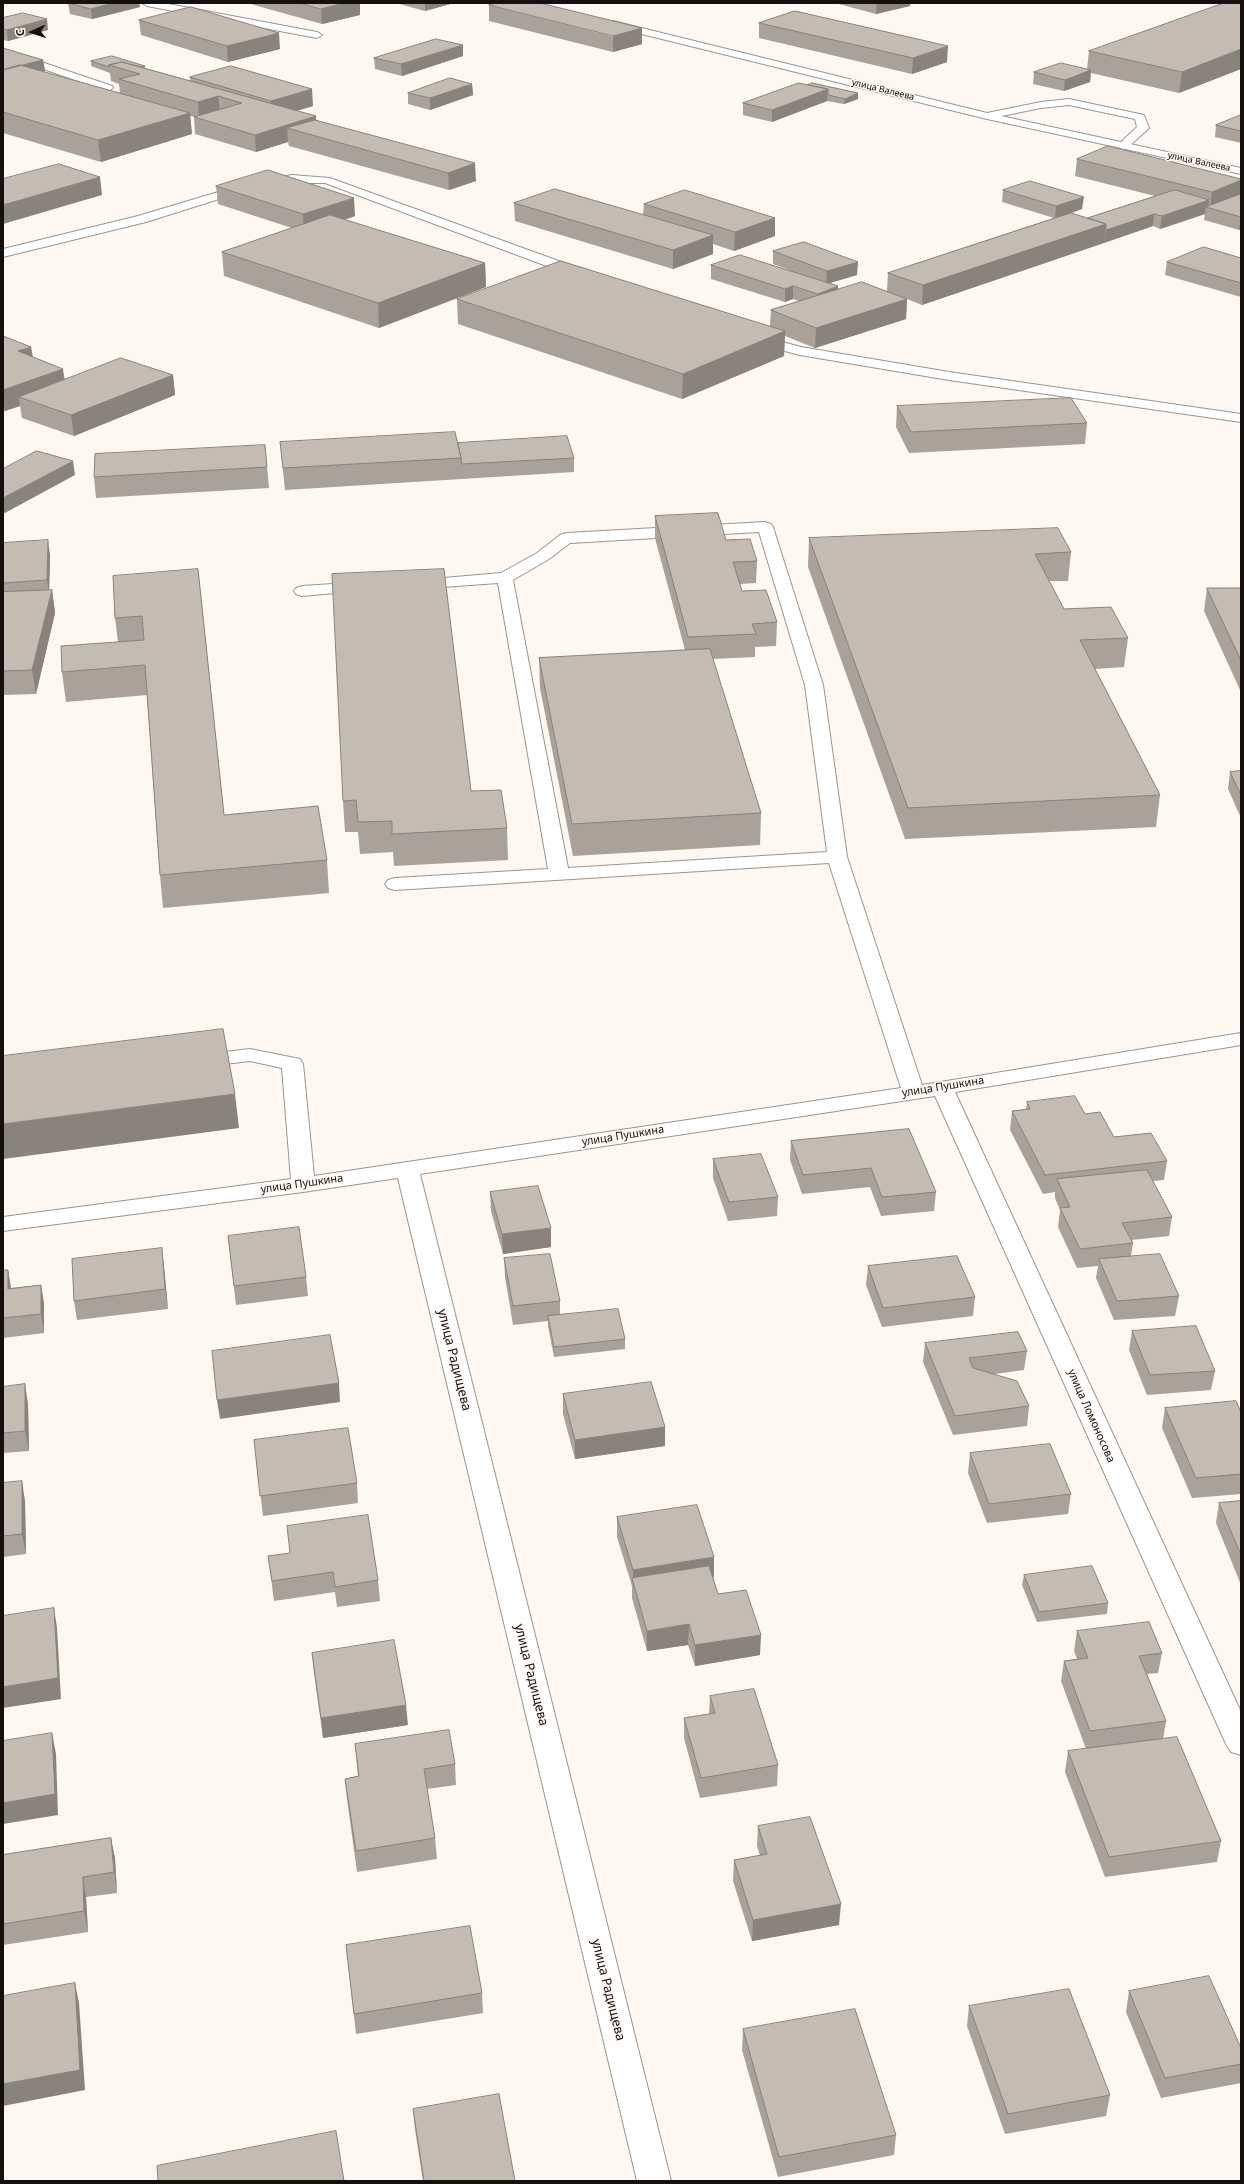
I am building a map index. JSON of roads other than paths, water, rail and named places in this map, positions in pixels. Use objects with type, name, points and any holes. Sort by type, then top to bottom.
[{"type":"street","points":[[147,3],[317,35]]},
{"type":"street","name":"улица Валеева","points":[[603,22],[987,116],[1241,171]]},
{"type":"street","points":[[3,52],[33,61],[108,88]]},
{"type":"street","points":[[987,116],[1041,105],[1069,102],[1140,116],[1143,128],[1123,146]]},
{"type":"street","points":[[3,252],[142,219],[256,184],[292,179],[326,180],[591,278]]},
{"type":"street","points":[[740,334],[800,351],[949,376],[1241,418]]},
{"type":"street","points":[[302,591],[505,578],[543,556],[566,538],[766,527],[814,685],[837,856],[913,1092]]},
{"type":"street","points":[[505,578],[558,873]]},
{"type":"street","points":[[396,884],[837,856]]},
{"type":"street","name":"улица Пушкина","points":[[3,1224],[303,1185],[942,1088],[1241,1039]]},
{"type":"street","points":[[180,1063],[250,1055],[292,1064],[303,1185]]},
{"type":"street","name":"улица Ломоносова","points":[[942,1088],[1241,1744]]},
{"type":"street","name":"улица Радищева","points":[[407,1168],[654,2181]]}]
